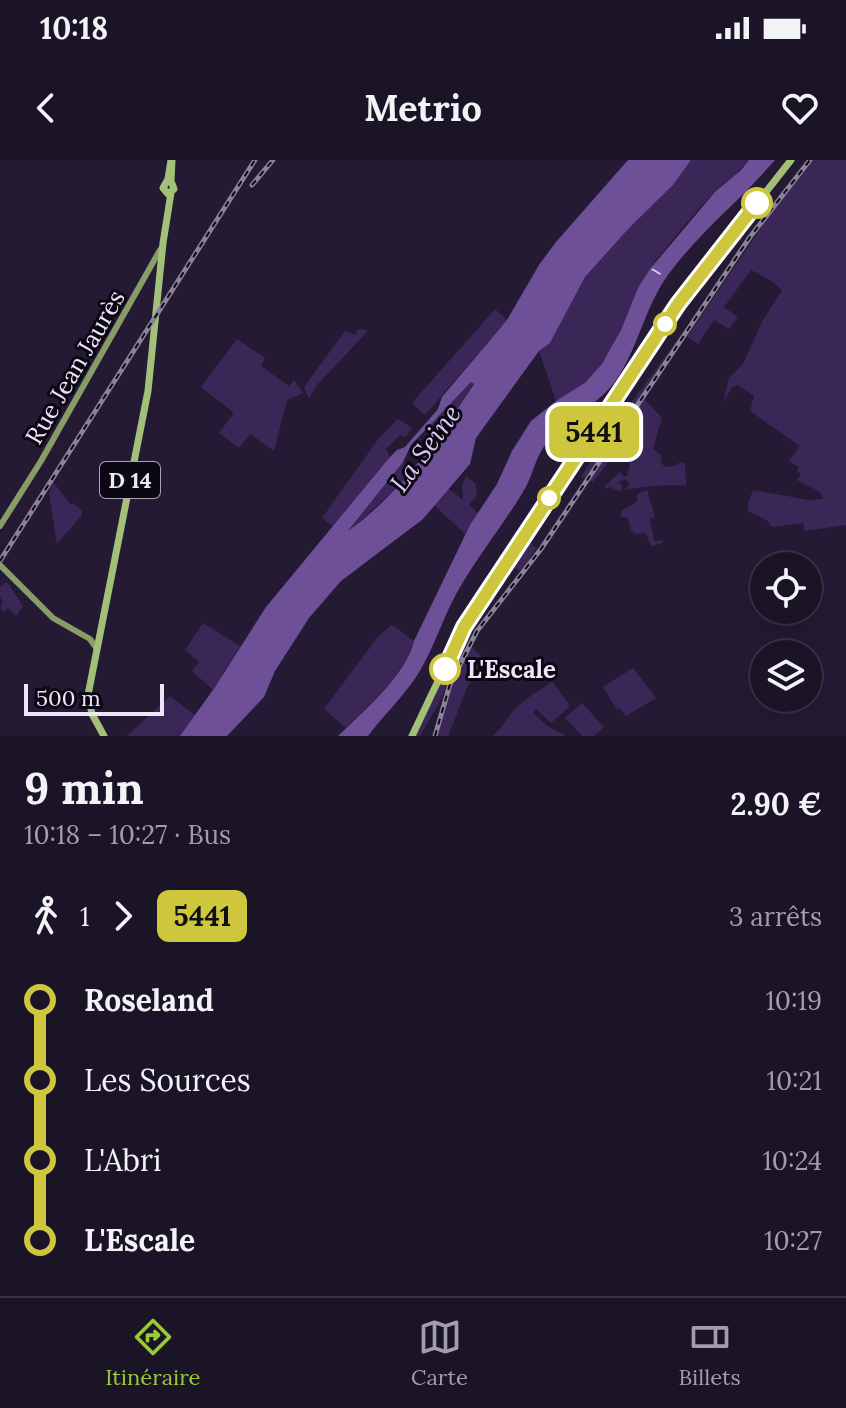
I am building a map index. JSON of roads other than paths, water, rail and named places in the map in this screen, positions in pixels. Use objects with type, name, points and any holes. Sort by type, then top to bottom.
[{"type":"main road","name":"D 14","points":[[101,734],[88,700],[147,398],[172,160]]},
{"type":"main road","points":[[412,736],[455,645],[507,562],[681,298],[790,160]]},
{"type":"main road","name":"Rue Jean Jaurès","points":[[0,526],[159,262]]},
{"type":"main road","points":[[0,565],[33,600],[68,629],[90,639],[97,649]]},
{"type":"railway","points":[[0,561],[255,160]]},
{"type":"railway","points":[[252,185],[273,160]]},
{"type":"railway","points":[[435,736],[450,684],[477,631],[541,549],[750,237],[810,160]]},
{"type":"place","name":"L'Escale","points":[[445,669]]},
{"type":"water label","name":"La Seine","points":[[425,448]]}]
